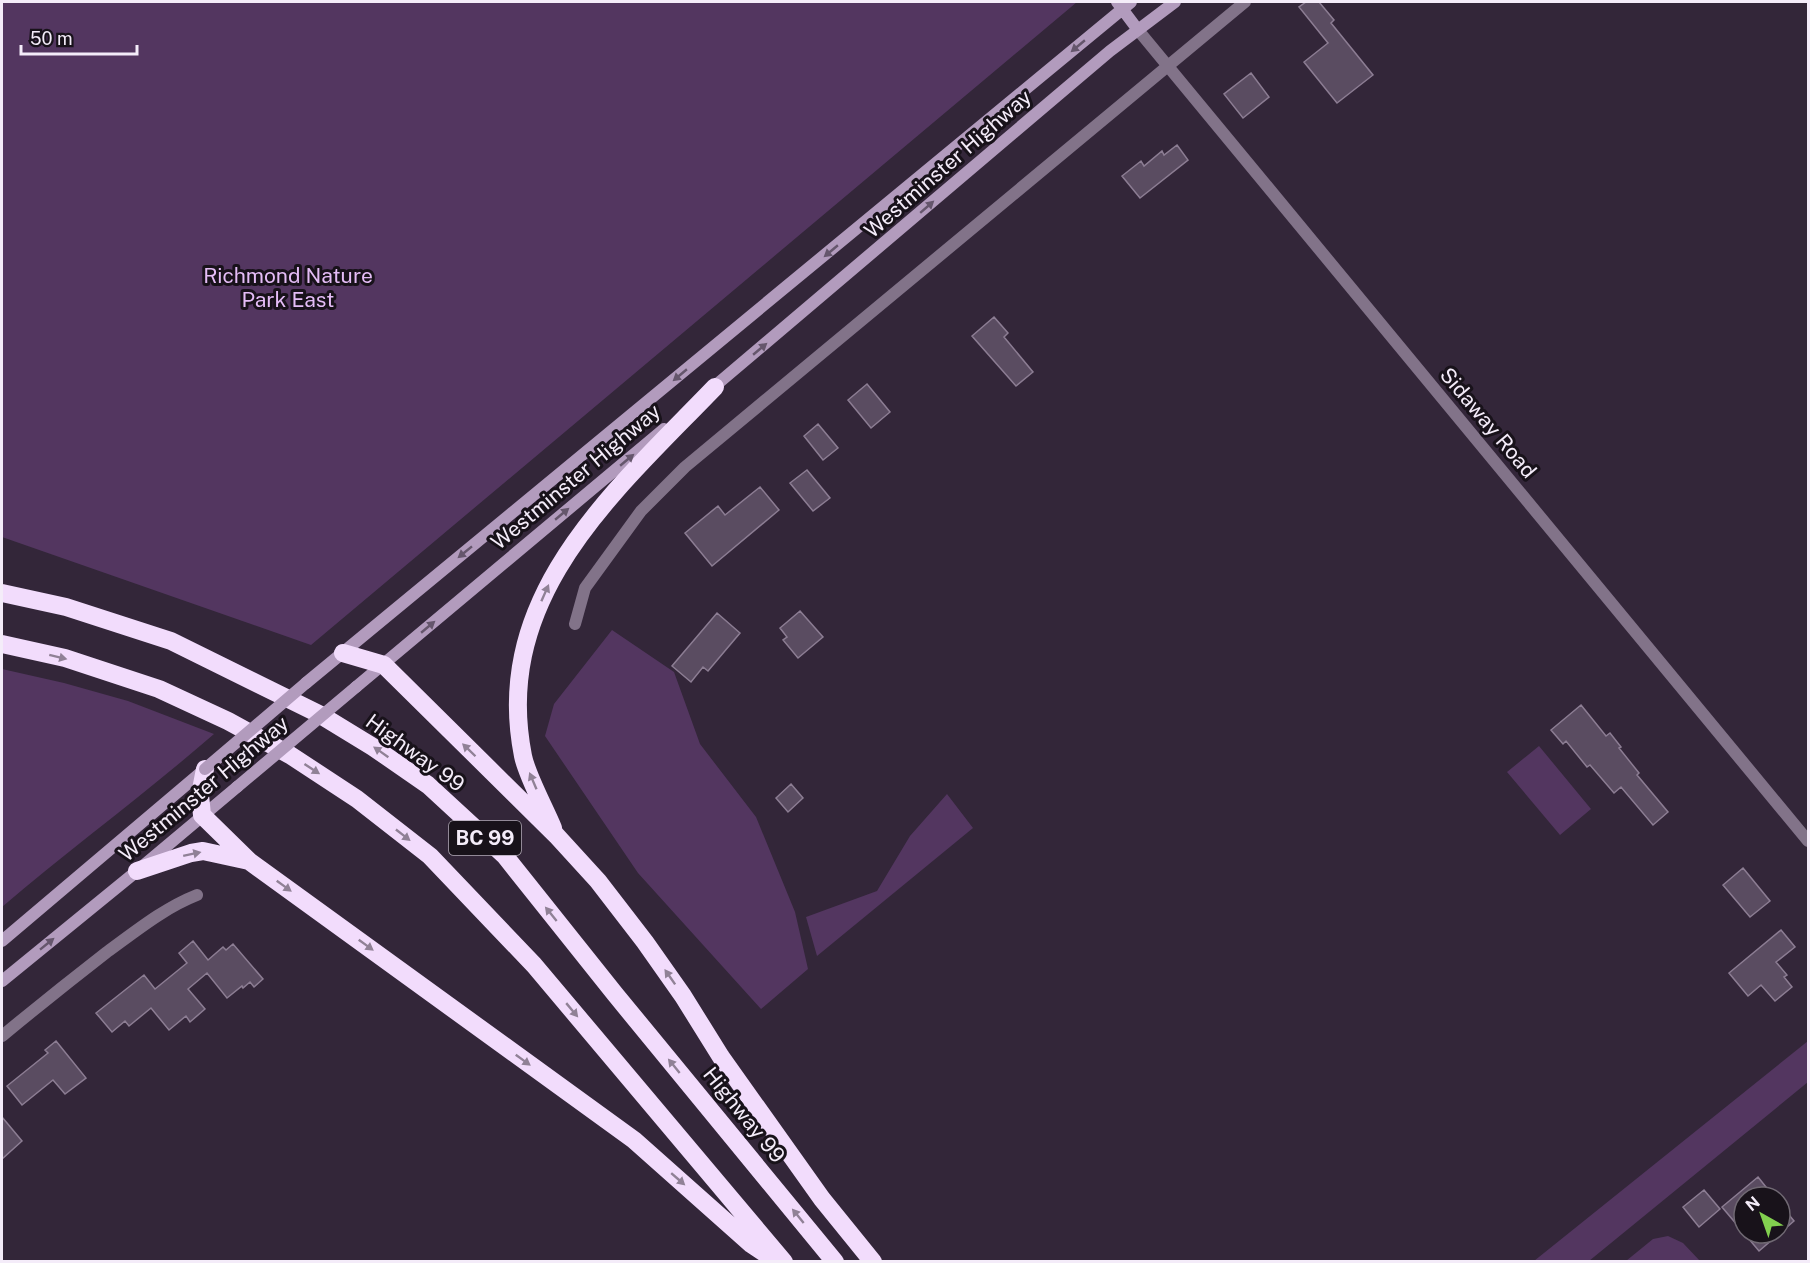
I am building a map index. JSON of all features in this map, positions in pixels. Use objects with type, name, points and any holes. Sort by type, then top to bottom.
[{"type":"highway","points":[[556,835],[524,759],[516,700],[522,655],[534,617],[550,581],[594,514],[715,387]]},
{"type":"highway","name":"Highway 99","points":[[2,593],[66,607],[171,641],[319,714],[374,747],[428,785],[505,856],[835,1262]]},
{"type":"highway","name":"BC 99","points":[[2,644],[65,658],[159,689],[228,721],[290,755],[357,799],[430,855],[534,965],[784,1262]]},
{"type":"highway","points":[[342,652],[384,664],[556,835],[598,881],[645,942],[683,996],[721,1057],[822,1199],[873,1262]]},
{"type":"highway","points":[[205,769],[200,795],[202,815],[249,861],[634,1140],[751,1244],[776,1262]]},
{"type":"highway","points":[[137,871],[203,851],[249,861]]},
{"type":"main road","name":"Westminster Highway","points":[[2,981],[137,871],[715,387],[1110,51],[1175,2]]},
{"type":"main road","name":"Westminster Highway","points":[[2,941],[342,652],[1124,4]]},
{"type":"main road","points":[[1124,4],[1138,30]]},
{"type":"street","points":[[575,624],[585,588],[641,511],[685,467],[1245,2]]},
{"type":"street","name":"Sidaway Road","points":[[1138,30],[1809,841]]},
{"type":"street","points":[[2,1036],[121,942],[175,903],[197,895]]},
{"type":"green space","name":"Richmond Nature Park East","points":[[2,2],[1077,2],[311,645],[2,537]]},
{"type":"green space","points":[[612,630],[674,672],[700,744],[756,817],[795,912],[808,969],[761,1009],[638,873],[545,736],[554,704]]},
{"type":"green space","points":[[2,669],[128,701],[214,734],[2,907]]},
{"type":"green space","points":[[1539,746],[1591,809],[1560,835],[1507,772]]},
{"type":"green space","points":[[947,794],[973,828],[817,956],[806,917],[877,891],[910,836]]},
{"type":"green space","points":[[1808,1041],[1808,1082],[1589,1261],[1534,1261]]},
{"type":"green space","points":[[1668,1236],[1683,1243],[1700,1261],[1626,1261],[1653,1239]]},
{"type":"building","points":[[1306,2],[1319,2],[1334,20],[1331,23],[1373,75],[1337,103],[1304,62],[1328,43],[1299,7]]},
{"type":"building","points":[[1251,73],[1269,97],[1243,118],[1224,94]]},
{"type":"building","points":[[1177,145],[1188,160],[1140,198],[1122,176],[1141,161],[1144,166],[1162,151],[1164,155]]},
{"type":"building","points":[[994,317],[1008,333],[1004,337],[1033,372],[1016,386],[972,336]]},
{"type":"building","points":[[867,384],[890,412],[871,428],[848,400]]},
{"type":"building","points":[[818,424],[838,448],[823,460],[804,436]]},
{"type":"building","points":[[807,470],[830,498],[813,511],[790,483]]},
{"type":"building","points":[[760,487],[779,510],[712,566],[685,533],[718,506],[725,515]]},
{"type":"building","points":[[800,611],[823,637],[798,658],[783,640],[787,637],[780,628]]},
{"type":"building","points":[[717,613],[740,633],[708,671],[703,667],[691,682],[672,666]]},
{"type":"building","points":[[1581,705],[1606,736],[1610,733],[1639,773],[1637,775],[1668,812],[1653,825],[1621,787],[1614,793],[1590,765],[1587,767],[1566,741],[1563,744],[1551,730]]},
{"type":"building","points":[[791,784],[803,798],[788,812],[776,798]]},
{"type":"building","points":[[1743,868],[1770,901],[1750,917],[1723,885]]},
{"type":"building","points":[[1781,930],[1795,947],[1776,962],[1787,975],[1784,977],[1792,987],[1775,1001],[1761,985],[1748,996],[1729,973]]},
{"type":"building","points":[[193,941],[208,960],[223,947],[226,950],[233,944],[263,979],[254,987],[250,982],[243,988],[242,986],[227,998],[207,973],[188,989],[205,1009],[190,1022],[186,1016],[169,1030],[151,1008],[129,1026],[125,1021],[112,1032],[96,1013],[144,975],[155,989],[187,963],[179,953]]},
{"type":"building","points":[[56,1041],[86,1078],[65,1094],[53,1080],[22,1105],[7,1086],[48,1053],[45,1050]]},
{"type":"building","points":[[2,1117],[22,1141],[2,1159]]},
{"type":"building","points":[[1758,1177],[1764,1185],[1748,1185]]},
{"type":"building","points":[[1704,1190],[1720,1209],[1699,1227],[1683,1207]]},
{"type":"building","points":[[1732,1199],[1732,1219],[1722,1207]]},
{"type":"building","points":[[1754,1245],[1766,1245],[1759,1251]]}]
